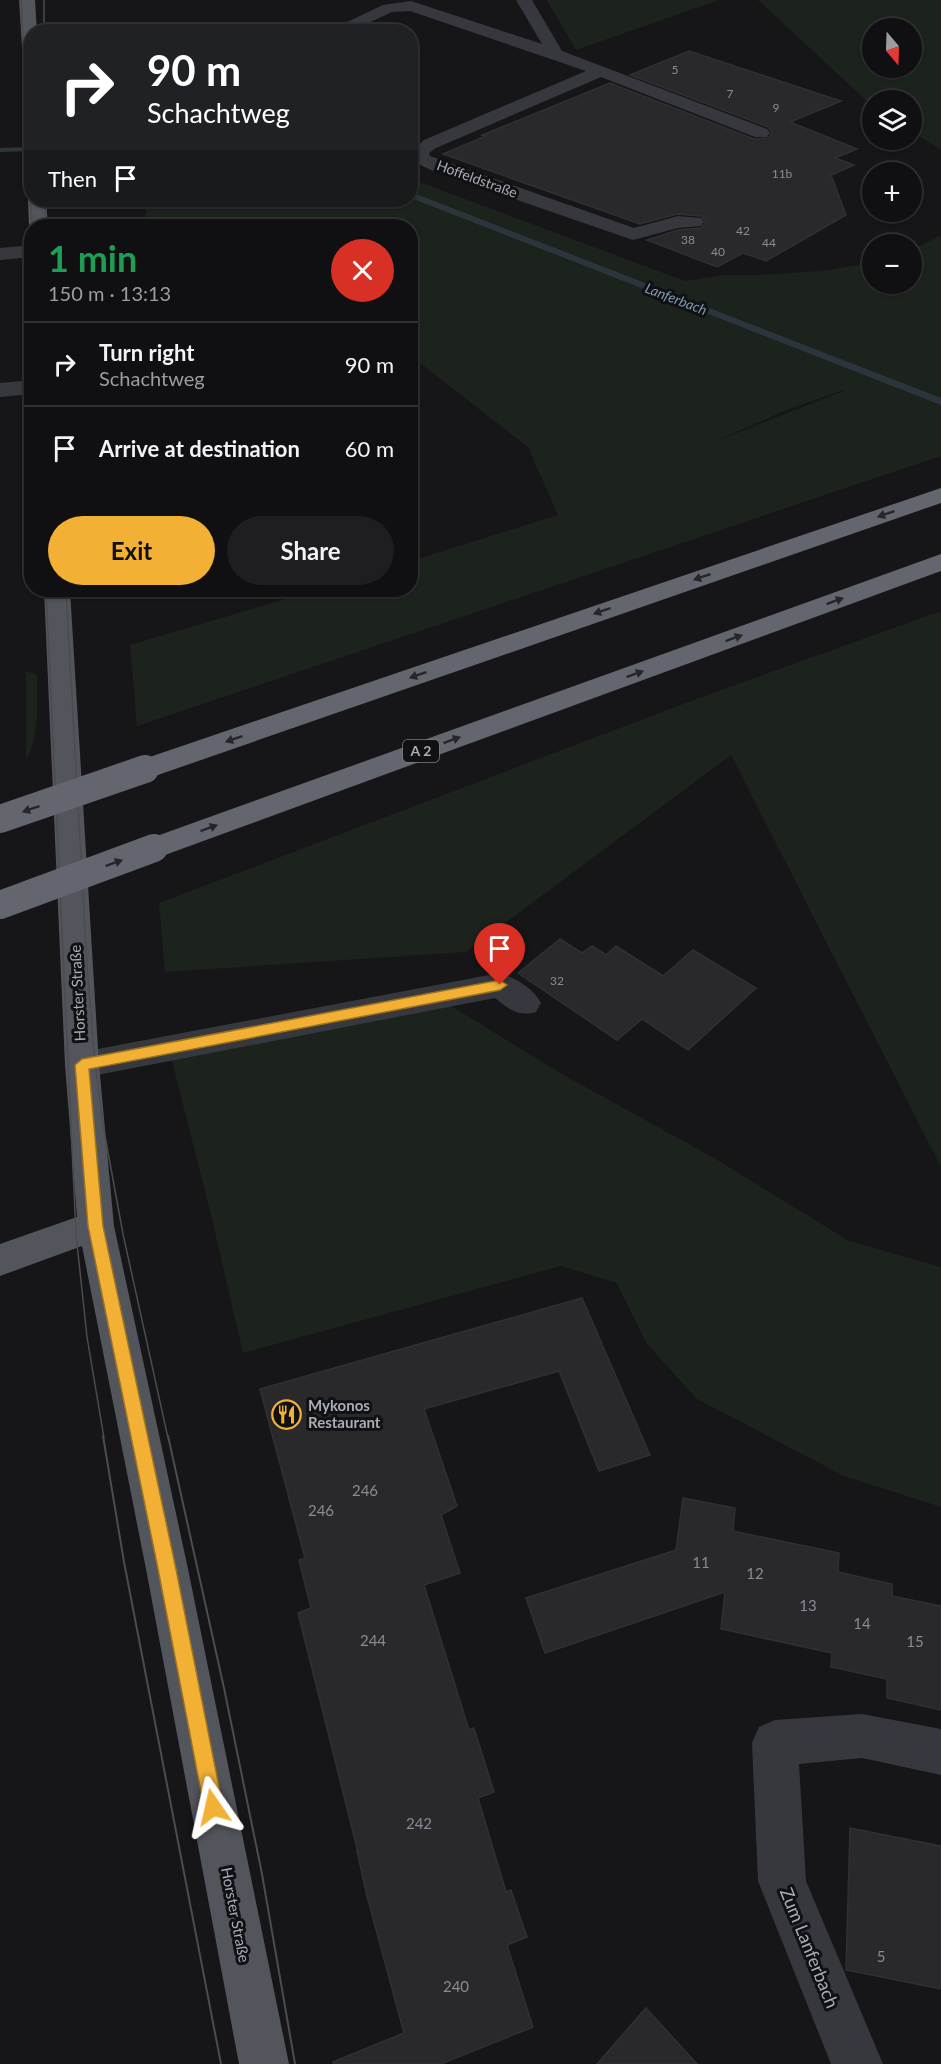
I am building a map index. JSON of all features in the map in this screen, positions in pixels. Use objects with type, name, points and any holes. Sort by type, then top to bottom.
[{"type":"highway","points":[[0,819],[941,495]]},
{"type":"highway","name":"A 2","points":[[0,905],[941,562]]},
{"type":"main road","points":[[27,0],[29,24]]},
{"type":"main road","name":"Horster Straße","points":[[57,597],[82,1065],[96,1226],[165,1558],[264,2064]]},
{"type":"main road","points":[[0,1260],[96,1226]]},
{"type":"street","points":[[524,0],[556,54]]},
{"type":"street","points":[[352,24],[389,8],[411,6],[556,54],[761,133]]},
{"type":"street","name":"Hoffeldstraße","points":[[601,71],[430,144],[420,151],[422,159],[633,234],[678,222],[694,222]]},
{"type":"street","points":[[0,254],[24,252]]},
{"type":"street","points":[[0,390],[24,388]]},
{"type":"street","points":[[82,1065],[500,985],[525,1003]]},
{"type":"street","name":"Zum Lanferbach","points":[[858,2064],[853,2057],[782,1881],[776,1743],[862,1736],[941,1752]]},
{"type":"shaded area","points":[[547,0],[719,0],[576,50]]},
{"type":"shaded area","points":[[758,0],[941,0],[941,150],[922,138],[922,90],[862,90],[862,97]]},
{"type":"shaded area","points":[[418,182],[685,281],[725,275],[820,271],[862,265],[862,294],[922,294],[922,245],[941,235],[941,456],[137,726],[130,645],[292,597],[418,597],[418,559],[558,515],[528,447],[418,361],[418,219],[146,219],[146,207],[418,207]],"holes":[[[844,390],[711,443],[789,409]]]},
{"type":"shaded area","points":[[941,611],[941,1167],[731,755],[466,952],[165,972],[159,903],[699,698]]},
{"type":"shaded area","points":[[26,671],[37,675],[37,719],[34,740],[26,760]]},
{"type":"shaded area","points":[[451,1006],[562,1074],[714,1158],[849,1241],[941,1267],[941,1507],[844,1476],[697,1399],[647,1344],[617,1283],[561,1266],[243,1353],[171,1057]]},
{"type":"building","points":[[689,51],[841,101],[790,122],[857,149],[835,158],[854,165],[831,175],[846,215],[766,261],[743,253],[717,267],[647,240],[678,230],[701,228],[706,222],[701,216],[677,214],[640,224],[443,154],[486,136],[482,135],[610,83],[754,139],[769,138],[772,133],[768,127],[630,75]]},
{"type":"building","points":[[560,939],[582,953],[592,946],[606,955],[616,946],[663,976],[693,950],[756,988],[688,1050],[642,1019],[617,1040],[518,973]]},
{"type":"building","points":[[582,1298],[650,1455],[599,1471],[559,1371],[424,1409],[457,1506],[441,1515],[460,1573],[424,1585],[469,1730],[474,1728],[494,1792],[478,1798],[506,1892],[511,1890],[527,1937],[507,1945],[533,2027],[441,2064],[334,2064],[333,2062],[404,2033],[367,1896],[298,1613],[311,1608],[299,1560],[305,1558],[260,1389]]},
{"type":"building","points":[[683,1498],[735,1508],[733,1531],[839,1553],[838,1572],[892,1584],[892,1596],[941,1606],[941,1710],[887,1698],[887,1679],[831,1667],[832,1653],[721,1629],[725,1592],[545,1653],[526,1598],[676,1550]]},
{"type":"building","points":[[850,1828],[941,1846],[941,1989],[846,1970]]},
{"type":"building","points":[[646,2008],[697,2064],[597,2064]]},
{"type":"waterway","name":"Lanferbach","points":[[0,150],[24,149]]},
{"type":"waterway","name":"Lanferbach","points":[[418,198],[941,402]]},
{"type":"tram line","points":[[21,0],[24,62]]},
{"type":"tram line","points":[[44,0],[44,24]]},
{"type":"tram line","points":[[31,207],[32,219]]},
{"type":"tram line","points":[[45,207],[45,219]]},
{"type":"tram line","points":[[46,597],[76,1234],[87,1337],[104,1438]]},
{"type":"tram line","points":[[66,597],[87,966],[95,1062],[103,1125],[123,1234],[168,1438]]},
{"type":"tram line","points":[[103,1436],[124,1562],[221,2064]]},
{"type":"tram line","points":[[168,1436],[224,1688],[262,1874],[295,2064]]},
{"type":"place","name":"Mykonos Restaurant","points":[[287,1415]]},
{"type":"route","points":[[213,1807],[167,1569],[96,1226],[82,1065],[201,1040],[500,985]]}]
